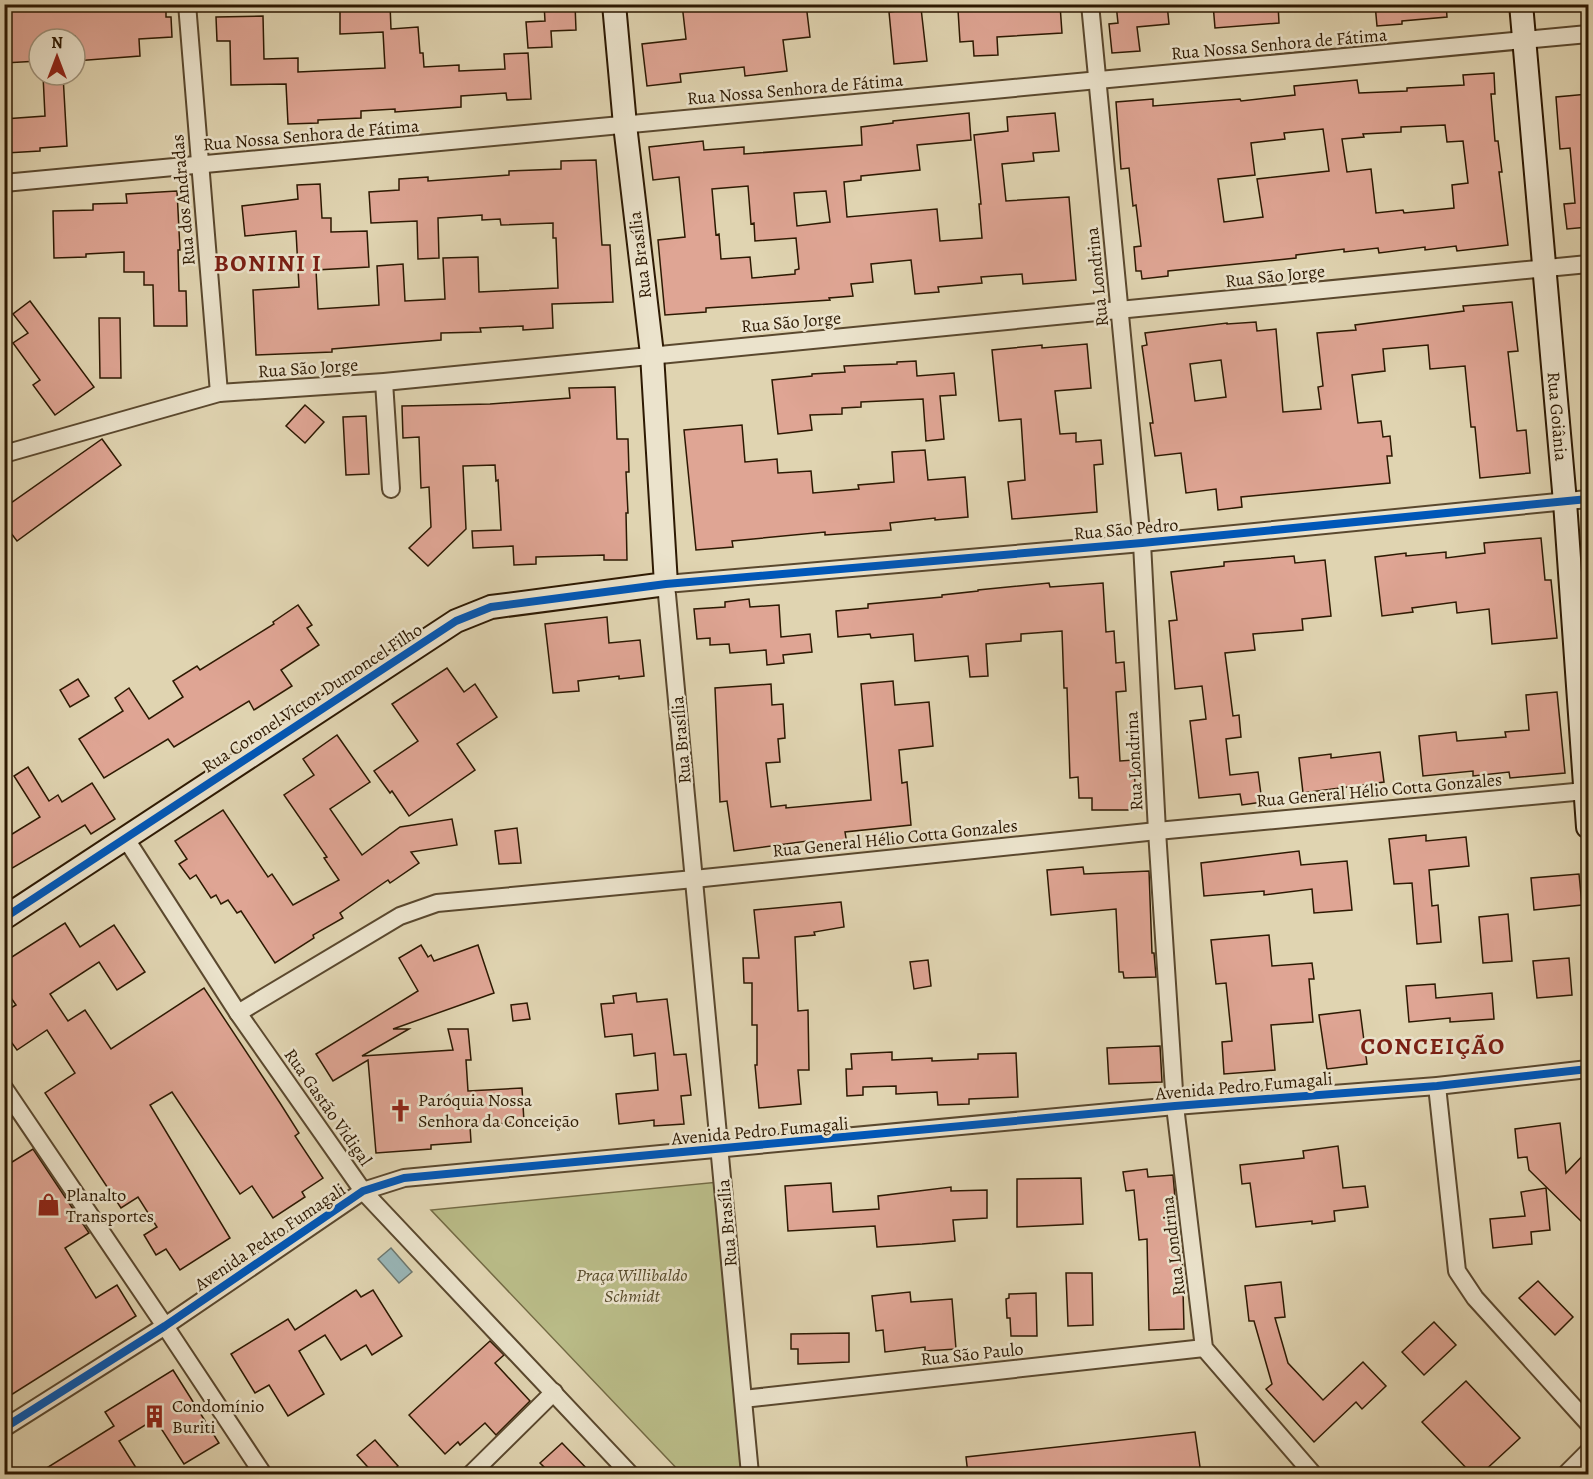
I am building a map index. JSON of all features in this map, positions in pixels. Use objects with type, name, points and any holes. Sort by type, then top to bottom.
[{"type":"street","name":"Rua dos Andradas","points":[[187,4],[219,393]]},
{"type":"street","name":"Rua Brasília","points":[[614,4],[625,125],[652,354],[666,584],[750,1474]]},
{"type":"street","name":"Rua Londrina","points":[[1090,4],[1142,543],[1157,831],[1175,1106],[1204,1348]]},
{"type":"street","name":"Rua Goiânia","points":[[1521,4],[1565,502],[1588,827]]},
{"type":"street","name":"Rua Nossa Senhora de Fátima","points":[[4,183],[1588,34]]},
{"type":"street","name":"Rua São Jorge","points":[[4,454],[219,393],[384,382],[1588,264]]},
{"type":"street","points":[[384,382],[391,489]]},
{"type":"street","name":"Rua São Pedro","points":[[666,584],[1142,543],[1588,500]]},
{"type":"street","name":"Rua Coronel Victor Dumoncel Filho","points":[[4,918],[456,621],[491,607],[666,584]]},
{"type":"street","name":"Rua General Hélio Cotta Gonzales","points":[[238,1013],[400,916],[437,903],[1585,790]]},
{"type":"street","name":"Rua Gastão Vidigal","points":[[126,839],[238,1013],[363,1191],[630,1474]]},
{"type":"street","name":"Avenida Pedro Fumagali","points":[[4,1428],[165,1326],[363,1191],[404,1178],[1175,1106],[1437,1086],[1588,1069]]},
{"type":"street","points":[[1437,1086],[1457,1271],[1475,1298],[1588,1423]]},
{"type":"street","points":[[4,1088],[263,1474]]},
{"type":"street","points":[[1204,1348],[1313,1474]]},
{"type":"street","name":"Rua São Paulo","points":[[743,1399],[1204,1348]]},
{"type":"street","points":[[471,1474],[554,1392]]},
{"type":"street","points":[[1566,1474],[1588,1452]]},
{"type":"green space","name":"Praça Willibaldo Schmidt","points":[[719,1182],[742,1474],[682,1474],[431,1210]]},
{"type":"water","points":[[391,1248],[412,1272],[399,1283],[378,1259]]},
{"type":"building","points":[[4,4],[166,4],[166,17],[171,17],[172,37],[139,39],[140,56],[87,60],[87,27],[27,27],[27,62],[4,63]]},
{"type":"building","points":[[340,4],[390,4],[391,29],[418,27],[420,53],[423,53],[424,67],[459,65],[459,71],[505,69],[504,54],[528,53],[531,99],[507,100],[506,93],[461,96],[461,107],[395,112],[395,109],[361,111],[361,118],[288,124],[286,84],[231,85],[230,41],[217,41],[216,17],[263,16],[264,59],[298,58],[298,72],[385,68],[383,32],[340,34]]},
{"type":"building","points":[[544,4],[575,4],[576,30],[551,31],[552,47],[528,48],[526,22],[545,21]]},
{"type":"building","points":[[682,4],[806,4],[810,37],[783,40],[787,71],[745,76],[744,67],[680,74],[681,82],[647,86],[642,44],[686,39]]},
{"type":"building","points":[[971,4],[992,4],[995,8],[1060,5],[1062,33],[997,37],[998,55],[974,56],[973,41],[960,42],[958,10],[971,9]]},
{"type":"building","points":[[1116,4],[1167,4],[1169,24],[1137,27],[1140,51],[1112,53],[1109,24],[1118,23]]},
{"type":"building","points":[[1213,4],[1278,4],[1279,23],[1215,28]]},
{"type":"building","points":[[1375,4],[1446,4],[1447,17],[1377,26]]},
{"type":"building","points":[[921,8],[927,61],[894,64],[889,12]]},
{"type":"building","points":[[1494,73],[1495,94],[1491,94],[1495,141],[1498,141],[1502,172],[1499,172],[1508,245],[1457,251],[1456,246],[1425,250],[1425,247],[1379,253],[1378,248],[1344,252],[1344,249],[1296,255],[1296,258],[1168,271],[1168,276],[1142,279],[1141,271],[1136,271],[1134,247],[1141,246],[1136,205],[1133,206],[1129,168],[1121,169],[1116,102],[1153,99],[1153,106],[1240,99],[1241,101],[1295,95],[1294,86],[1357,80],[1359,93],[1407,91],[1407,88],[1464,85],[1463,75]],"holes":[[[1445,125],[1447,142],[1463,141],[1468,183],[1452,185],[1454,208],[1376,213],[1371,169],[1347,172],[1342,139],[1364,137],[1363,134],[1401,132],[1401,127]],[[1323,129],[1329,171],[1257,179],[1263,217],[1224,222],[1218,179],[1255,175],[1251,143],[1285,139],[1284,133]]]},
{"type":"building","points":[[44,87],[64,87],[67,146],[40,148],[40,151],[6,153],[4,119],[45,116]]},
{"type":"building","points":[[1588,94],[1588,227],[1567,229],[1564,204],[1575,203],[1570,148],[1560,149],[1556,97]]},
{"type":"building","points":[[969,113],[971,140],[917,145],[920,170],[861,176],[861,180],[844,182],[847,217],[937,209],[940,241],[982,238],[974,135],[1008,131],[1007,117],[1055,113],[1059,151],[1033,153],[1034,161],[1002,164],[1006,201],[1069,197],[1076,280],[1023,284],[1022,274],[981,277],[982,283],[938,287],[939,292],[915,294],[911,260],[871,264],[873,282],[851,284],[853,296],[829,298],[830,300],[706,308],[706,312],[665,315],[658,240],[685,237],[679,177],[653,180],[649,147],[703,141],[704,150],[744,147],[744,154],[862,145],[861,127],[893,123],[893,121]],"holes":[[[748,186],[751,224],[754,223],[755,241],[796,238],[799,269],[795,270],[795,274],[752,278],[750,257],[721,259],[719,234],[716,235],[712,189]],[[826,191],[830,222],[797,226],[794,193]]]},
{"type":"building","points":[[596,160],[602,245],[610,245],[613,302],[552,304],[553,328],[523,330],[523,326],[480,328],[481,332],[441,333],[441,340],[332,349],[332,352],[256,355],[253,290],[299,287],[296,231],[245,236],[242,206],[298,199],[297,185],[320,184],[322,218],[331,218],[331,232],[367,231],[369,267],[316,270],[318,309],[379,305],[377,266],[403,264],[405,301],[445,299],[443,258],[478,257],[479,292],[558,288],[556,238],[553,238],[553,223],[501,225],[500,219],[482,220],[482,215],[438,218],[439,258],[418,259],[417,221],[371,223],[369,192],[399,190],[399,179],[428,177],[428,181],[509,175],[509,171],[561,169],[561,161]]},
{"type":"building","points":[[177,191],[180,250],[178,250],[179,291],[186,291],[187,326],[154,326],[153,285],[144,285],[144,272],[124,272],[124,252],[54,258],[53,211],[93,210],[93,204],[127,203],[126,194]]},
{"type":"building","points":[[30,301],[94,387],[55,415],[33,385],[40,380],[13,343],[28,333],[13,314]]},
{"type":"building","points":[[1512,302],[1518,351],[1508,352],[1517,431],[1526,430],[1530,473],[1480,478],[1475,427],[1471,427],[1465,366],[1430,369],[1428,345],[1383,349],[1385,371],[1352,375],[1358,423],[1381,421],[1383,437],[1390,436],[1392,456],[1387,456],[1390,483],[1241,497],[1242,507],[1218,510],[1216,489],[1186,493],[1181,453],[1155,456],[1150,423],[1153,423],[1142,346],[1147,345],[1145,333],[1227,323],[1256,322],[1257,331],[1276,329],[1283,412],[1321,409],[1318,387],[1323,386],[1317,333],[1356,330],[1355,325],[1464,311],[1463,306]],"holes":[[[1221,360],[1226,397],[1195,401],[1190,364]]]},
{"type":"building","points":[[99,318],[120,318],[121,378],[100,378]]},
{"type":"building","points":[[1087,344],[1091,388],[1055,391],[1060,434],[1076,433],[1076,442],[1101,440],[1103,464],[1094,465],[1097,512],[1012,519],[1008,482],[1025,480],[1021,419],[999,421],[992,350],[1042,345],[1042,348]]},
{"type":"building","points":[[916,361],[917,376],[954,373],[956,395],[940,396],[944,439],[926,441],[923,399],[861,402],[861,407],[842,408],[842,414],[810,415],[812,430],[778,434],[772,380],[845,372],[844,366]]},
{"type":"building","points":[[615,387],[617,439],[628,439],[627,560],[604,560],[604,555],[536,557],[536,564],[514,565],[513,546],[473,548],[472,531],[501,530],[495,465],[463,466],[466,529],[428,566],[409,548],[431,527],[429,487],[421,488],[419,437],[403,438],[402,406],[490,404],[570,398],[569,388]]},
{"type":"building","points":[[305,405],[324,422],[305,443],[286,426]]},
{"type":"building","points":[[366,416],[369,474],[346,475],[343,417]]},
{"type":"building","points":[[742,425],[745,462],[777,459],[778,473],[811,471],[813,493],[859,489],[858,485],[894,482],[892,452],[925,450],[928,480],[965,477],[968,517],[890,523],[891,530],[825,535],[825,532],[732,541],[733,547],[696,550],[684,430]]},
{"type":"building","points":[[102,439],[121,465],[17,541],[4,524],[4,508]]},
{"type":"building","points":[[1541,538],[1545,580],[1551,580],[1557,638],[1492,644],[1489,609],[1457,613],[1456,602],[1412,608],[1413,612],[1382,616],[1375,557],[1406,553],[1406,556],[1446,552],[1446,558],[1485,553],[1484,543]]},
{"type":"building","points":[[1294,556],[1295,563],[1325,560],[1331,616],[1302,619],[1303,630],[1253,634],[1255,650],[1225,653],[1233,716],[1239,715],[1241,737],[1226,739],[1230,775],[1258,772],[1262,802],[1242,805],[1240,794],[1199,798],[1190,721],[1206,719],[1202,686],[1175,689],[1169,621],[1177,620],[1171,572],[1224,566],[1224,562]]},
{"type":"building","points":[[1049,583],[1050,587],[1103,583],[1106,632],[1114,631],[1116,663],[1124,662],[1126,691],[1116,692],[1120,761],[1134,760],[1136,810],[1092,810],[1092,798],[1079,798],[1078,777],[1070,778],[1067,688],[1064,688],[1062,631],[1021,634],[1021,641],[986,644],[988,676],[970,677],[968,656],[915,661],[913,634],[871,638],[870,634],[838,637],[836,611],[868,608],[868,604]]},
{"type":"building","points":[[749,599],[750,607],[779,605],[781,637],[810,634],[812,652],[783,655],[784,663],[767,665],[766,650],[730,653],[729,644],[710,645],[710,638],[697,639],[694,609],[725,607],[725,602]]},
{"type":"building","points":[[298,605],[312,625],[307,628],[319,645],[281,670],[292,686],[254,710],[249,701],[174,747],[168,739],[104,778],[79,739],[123,711],[115,698],[129,688],[149,719],[183,697],[173,681],[197,666],[200,670],[274,624],[273,622]]},
{"type":"building","points":[[607,617],[609,643],[640,640],[644,676],[619,679],[619,676],[578,681],[579,691],[553,693],[545,624]]},
{"type":"building","points":[[447,668],[464,692],[475,684],[497,717],[457,744],[475,770],[409,816],[392,791],[390,793],[374,771],[418,741],[392,704]]},
{"type":"building","points":[[78,679],[89,696],[70,707],[60,690]]},
{"type":"building","points":[[893,681],[895,705],[929,702],[933,746],[899,750],[902,783],[907,782],[911,825],[845,832],[847,844],[808,847],[807,841],[734,851],[727,801],[720,802],[715,688],[771,684],[772,705],[783,704],[785,738],[778,739],[780,762],[766,763],[771,807],[786,805],[786,808],[871,800],[861,684]]},
{"type":"building","points":[[1557,692],[1565,773],[1510,778],[1509,772],[1473,776],[1473,771],[1423,776],[1419,736],[1456,732],[1457,741],[1506,737],[1505,732],[1529,730],[1526,695]]},
{"type":"building","points":[[337,735],[370,782],[330,809],[362,855],[400,827],[452,819],[457,845],[411,852],[419,863],[390,883],[388,880],[340,913],[343,918],[313,935],[314,938],[275,963],[241,911],[237,913],[228,900],[221,904],[216,895],[211,898],[196,875],[190,879],[179,864],[187,859],[175,841],[223,810],[268,877],[272,874],[293,905],[339,880],[324,858],[327,857],[284,795],[314,775],[303,759]]},
{"type":"building","points":[[1380,752],[1384,782],[1303,793],[1299,758],[1331,754],[1331,758]]},
{"type":"building","points":[[28,767],[49,801],[58,795],[62,802],[92,783],[115,819],[91,834],[85,825],[4,873],[4,839],[40,817],[14,776]]},
{"type":"building","points":[[517,828],[521,863],[499,864],[495,831]]},
{"type":"building","points":[[1426,835],[1426,841],[1466,837],[1469,866],[1429,870],[1432,906],[1438,905],[1441,942],[1417,944],[1412,883],[1394,884],[1389,839]]},
{"type":"building","points":[[1299,851],[1301,865],[1347,861],[1352,910],[1314,913],[1312,889],[1264,895],[1264,891],[1204,896],[1201,863]]},
{"type":"building","points":[[1083,867],[1084,874],[1149,871],[1152,953],[1154,953],[1156,977],[1124,978],[1123,972],[1119,972],[1116,909],[1051,915],[1047,870]]},
{"type":"building","points":[[1579,874],[1582,905],[1534,910],[1531,878]]},
{"type":"building","points":[[841,902],[844,927],[814,932],[815,935],[795,937],[798,1011],[808,1010],[809,1070],[798,1070],[801,1104],[759,1108],[755,1065],[757,1065],[757,1025],[752,1025],[752,983],[744,983],[743,958],[759,958],[754,910]]},
{"type":"building","points":[[1508,914],[1512,961],[1483,963],[1479,917]]},
{"type":"building","points":[[65,923],[80,947],[114,925],[145,972],[117,990],[99,962],[50,994],[68,1021],[85,1010],[111,1049],[204,988],[299,1133],[295,1136],[323,1178],[302,1192],[305,1197],[273,1218],[252,1186],[240,1194],[172,1092],[150,1105],[230,1238],[180,1270],[166,1249],[156,1255],[144,1235],[157,1227],[138,1197],[121,1208],[45,1093],[75,1073],[47,1030],[17,1050],[4,1032],[4,1012],[16,1005],[4,988],[4,962]]},
{"type":"building","points":[[1269,935],[1272,966],[1312,963],[1314,979],[1309,979],[1313,1022],[1271,1025],[1275,1070],[1224,1074],[1222,1042],[1232,1041],[1226,983],[1216,984],[1211,940]]},
{"type":"building","points":[[421,945],[428,957],[431,955],[434,961],[478,945],[494,993],[393,1029],[409,1029],[362,1056],[453,1050],[448,1029],[468,1029],[471,1060],[466,1060],[468,1091],[522,1088],[524,1122],[470,1126],[471,1142],[431,1145],[431,1149],[376,1153],[368,1060],[333,1081],[316,1054],[418,991],[399,958]]},
{"type":"building","points":[[1569,958],[1572,995],[1537,998],[1533,961]]},
{"type":"building","points":[[928,960],[931,986],[914,989],[910,962]]},
{"type":"building","points":[[1435,984],[1436,998],[1492,993],[1494,1019],[1450,1022],[1450,1018],[1409,1022],[1406,986]]},
{"type":"building","points":[[636,993],[637,1002],[667,999],[674,1055],[686,1054],[691,1095],[681,1096],[684,1124],[654,1126],[654,1120],[619,1124],[616,1094],[658,1090],[655,1053],[634,1056],[632,1034],[605,1037],[601,1004],[614,1003],[613,996]]},
{"type":"building","points":[[527,1003],[530,1019],[513,1021],[511,1005]]},
{"type":"building","points":[[1360,1010],[1367,1064],[1327,1069],[1319,1015]]},
{"type":"building","points":[[1160,1046],[1162,1082],[1109,1084],[1107,1048]]},
{"type":"building","points":[[892,1052],[892,1060],[932,1058],[932,1061],[978,1059],[978,1054],[1016,1053],[1018,1097],[969,1099],[969,1104],[938,1105],[937,1092],[896,1094],[896,1086],[863,1087],[863,1095],[847,1096],[846,1069],[852,1069],[851,1054]]},
{"type":"building","points":[[1560,1123],[1566,1173],[1588,1150],[1588,1228],[1529,1170],[1527,1157],[1518,1158],[1515,1129]]},
{"type":"building","points":[[1338,1146],[1343,1188],[1365,1186],[1368,1207],[1334,1211],[1335,1221],[1256,1227],[1250,1183],[1242,1184],[1240,1165],[1304,1158],[1303,1151]]},
{"type":"building","points":[[33,1149],[89,1233],[65,1248],[96,1298],[117,1285],[136,1316],[11,1395],[4,1386],[4,1167]]},
{"type":"building","points":[[1147,1169],[1148,1177],[1173,1175],[1175,1198],[1166,1198],[1172,1251],[1182,1250],[1184,1329],[1149,1330],[1147,1239],[1139,1240],[1134,1190],[1126,1191],[1123,1172]]},
{"type":"building","points":[[1081,1178],[1083,1224],[1017,1227],[1017,1179]]},
{"type":"building","points":[[831,1183],[833,1212],[879,1209],[878,1196],[951,1187],[951,1191],[987,1190],[987,1218],[953,1220],[955,1241],[877,1247],[875,1226],[788,1231],[785,1186]]},
{"type":"building","points":[[1546,1188],[1550,1230],[1531,1232],[1532,1244],[1493,1248],[1490,1219],[1525,1216],[1521,1192]]},
{"type":"building","points":[[1066,1273],[1092,1273],[1093,1325],[1068,1326]]},
{"type":"building","points":[[1538,1281],[1573,1317],[1555,1335],[1519,1298]]},
{"type":"building","points":[[1281,1282],[1285,1317],[1275,1318],[1288,1363],[1323,1400],[1363,1362],[1386,1386],[1362,1409],[1356,1402],[1314,1442],[1266,1389],[1272,1384],[1254,1321],[1249,1321],[1245,1286]]},
{"type":"building","points":[[356,1290],[361,1297],[373,1290],[402,1336],[372,1355],[366,1345],[341,1360],[325,1335],[299,1351],[324,1394],[288,1416],[269,1385],[255,1393],[231,1354],[288,1319],[295,1330]]},
{"type":"building","points":[[910,1292],[911,1302],[952,1299],[956,1349],[925,1351],[925,1347],[885,1352],[883,1330],[876,1331],[872,1296]]},
{"type":"building","points":[[1036,1293],[1037,1336],[1011,1336],[1006,1299],[1009,1298],[1009,1294]]},
{"type":"building","points":[[1434,1322],[1456,1345],[1424,1375],[1402,1352]]},
{"type":"building","points":[[849,1333],[849,1362],[798,1364],[798,1349],[791,1349],[791,1334]]},
{"type":"building","points":[[490,1341],[504,1355],[495,1363],[530,1401],[496,1435],[485,1423],[460,1445],[458,1442],[445,1454],[409,1415]]},
{"type":"building","name":"Condomínio Buriti","points":[[173,1370],[219,1443],[184,1464],[155,1419],[119,1441],[140,1474],[37,1474],[114,1426],[105,1412]]},
{"type":"building","points":[[1466,1381],[1520,1438],[1481,1474],[1472,1474],[1422,1422]]},
{"type":"building","points":[[1195,1432],[1201,1474],[968,1474],[966,1457]]},
{"type":"building","points":[[375,1440],[398,1466],[388,1474],[374,1474],[357,1455]]},
{"type":"building","points":[[562,1443],[592,1474],[551,1474],[540,1463]]},
{"type":"cycle path","points":[[4,918],[456,621],[491,607],[666,584],[1142,543],[1588,499]]},
{"type":"cycle path","points":[[4,1428],[165,1326],[363,1191],[404,1178],[1175,1106],[1437,1086],[1588,1069]]},
{"type":"place","name":"Paróquia Nossa Senhora da Conceição","points":[[400,1110]]},
{"type":"place","name":"Planalto Transportes","points":[[48,1205]]},
{"type":"place","name":"Condomínio Buriti","points":[[154,1416]]},
{"type":"district","name":"BONINI I","points":[[268,263]]},
{"type":"district","name":"CONCEIÇÃO","points":[[1433,1046]]}]
